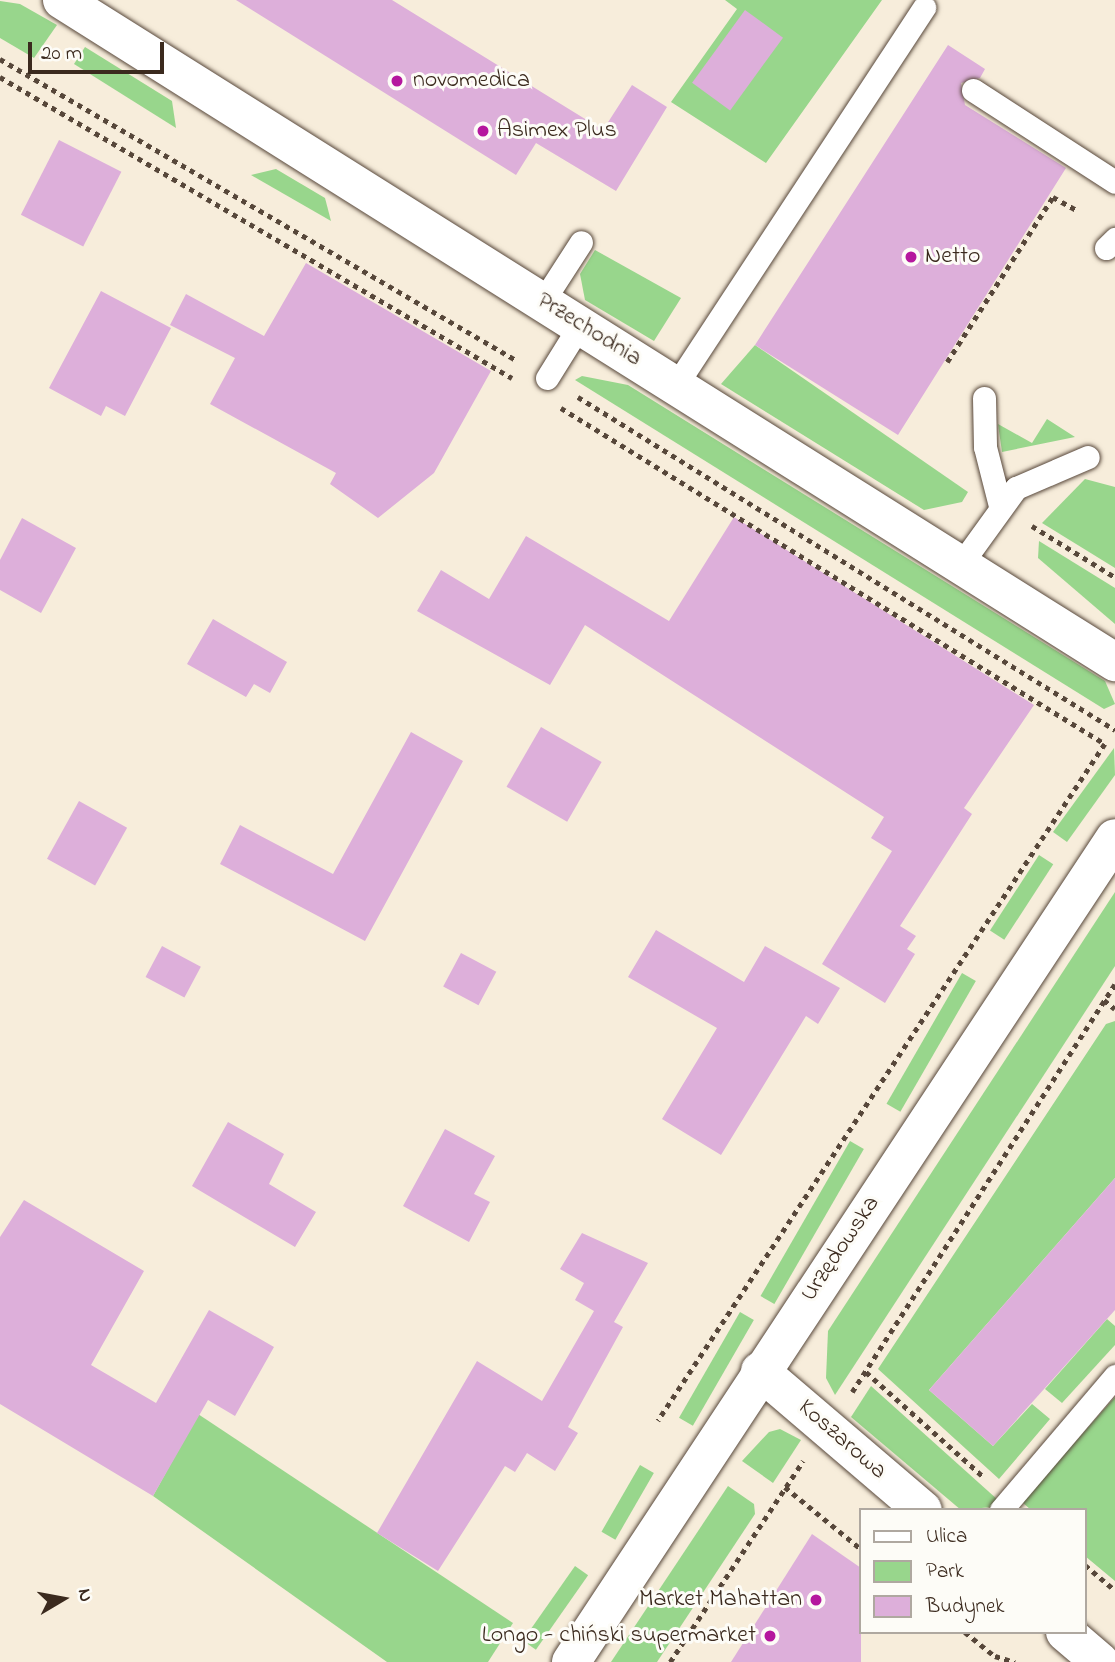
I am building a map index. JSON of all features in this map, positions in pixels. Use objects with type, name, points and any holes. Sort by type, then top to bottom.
[{"type":"street","name":"Przechodnia","points":[[62,0],[1115,662]]},
{"type":"street","name":"Urzędowska","points":[[571,1662],[760,1371],[1115,838]]},
{"type":"street","name":"Koszarowa","points":[[760,1371],[921,1508]]},
{"type":"street","points":[[1067,1634],[1100,1662]]},
{"type":"lane","points":[[676,385],[924,7]]},
{"type":"lane","points":[[973,90],[1115,182]]},
{"type":"lane","points":[[543,301],[581,242]]},
{"type":"lane","points":[[547,378],[580,325]]},
{"type":"lane","points":[[984,398],[985,447],[1000,506]]},
{"type":"lane","points":[[961,564],[1000,506],[1026,480],[1088,457]]},
{"type":"lane","points":[[1005,1504],[1115,1376]]},
{"type":"path","points":[[947,362],[1053,197],[1077,211]]},
{"type":"path","points":[[1000,506],[1115,577]]},
{"type":"path","points":[[658,1421],[1105,744]]},
{"type":"path","points":[[843,1404],[1115,984]]},
{"type":"path","points":[[1104,1000],[1115,1009]]},
{"type":"path","points":[[866,1372],[1005,1504]]},
{"type":"path","points":[[670,1662],[807,1455]]},
{"type":"path","points":[[785,1487],[860,1548]]},
{"type":"path","points":[[1087,1567],[1115,1590]]},
{"type":"path","points":[[968,1634],[995,1656],[1015,1662]]},
{"type":"green space","points":[[725,0],[882,0],[766,163],[671,102],[737,9]]},
{"type":"green space","points":[[0,1],[20,4],[57,25],[34,58],[0,38]]},
{"type":"green space","points":[[85,47],[172,101],[176,128],[74,64]]},
{"type":"green space","points":[[276,169],[325,198],[331,221],[251,175]]},
{"type":"green space","points":[[595,250],[681,298],[654,341],[585,300],[580,274]]},
{"type":"green space","points":[[755,345],[968,492],[962,502],[924,510],[721,384]]},
{"type":"green space","points":[[582,376],[628,385],[1105,681],[1115,704],[1104,709],[575,380]]},
{"type":"green space","points":[[1047,419],[1075,437],[1002,452],[998,424],[1032,443]]},
{"type":"green space","points":[[1085,479],[1115,487],[1115,568],[1042,523]]},
{"type":"green space","points":[[1039,541],[1115,588],[1115,624],[1038,558]]},
{"type":"green space","points":[[1114,748],[1115,775],[1067,842],[1053,832]]},
{"type":"green space","points":[[1039,855],[1053,864],[1004,940],[990,930]]},
{"type":"green space","points":[[1115,892],[1115,966],[835,1395],[826,1378],[828,1331]]},
{"type":"green space","points":[[962,973],[976,981],[900,1112],[886,1104]]},
{"type":"green space","points":[[1115,1021],[1115,1178],[929,1390],[993,1446],[1032,1404],[1050,1419],[999,1479],[878,1369],[1106,1024]]},
{"type":"green space","points":[[850,1141],[864,1149],[774,1304],[760,1296]]},
{"type":"green space","points":[[740,1312],[754,1320],[693,1426],[679,1418]]},
{"type":"green space","points":[[1107,1319],[1115,1326],[1115,1345],[1062,1403],[1045,1389]]},
{"type":"green space","points":[[871,1386],[998,1500],[992,1507],[959,1508],[851,1417]]},
{"type":"green space","points":[[1115,1397],[1115,1581],[1087,1558],[1087,1508],[1029,1508],[1022,1502]]},
{"type":"green space","points":[[198,1414],[513,1623],[488,1662],[387,1662],[153,1496]]},
{"type":"green space","points":[[780,1429],[801,1440],[773,1483],[742,1461],[769,1432]]},
{"type":"green space","points":[[640,1465],[654,1473],[615,1540],[602,1532]]},
{"type":"green space","points":[[728,1486],[754,1504],[755,1514],[657,1662],[611,1662]]},
{"type":"green space","points":[[575,1566],[588,1575],[536,1650],[523,1641]]},
{"type":"building","points":[[236,0],[392,0],[603,130],[632,85],[667,107],[616,191],[536,143],[516,175]]},
{"type":"building","points":[[745,10],[783,38],[730,110],[692,83]]},
{"type":"building","name":"Netto","points":[[948,45],[985,69],[980,78],[961,83],[965,105],[1066,168],[898,435],[755,345]]},
{"type":"building","points":[[59,140],[121,172],[83,247],[21,215]]},
{"type":"building","points":[[306,263],[491,371],[434,473],[378,518],[330,484],[336,473],[210,404],[235,358],[170,325],[186,294],[264,336]]},
{"type":"building","points":[[101,291],[171,328],[125,416],[106,406],[101,416],[49,388]]},
{"type":"building","points":[[734,517],[1034,705],[964,808],[972,814],[900,926],[916,936],[907,949],[915,954],[885,1003],[822,964],[892,851],[871,838],[884,817],[585,625],[550,685],[417,611],[441,570],[489,599],[526,536],[669,621]]},
{"type":"building","points":[[22,518],[76,548],[41,613],[0,590],[0,560]]},
{"type":"building","points":[[213,619],[287,662],[270,693],[254,684],[246,697],[187,664]]},
{"type":"building","points":[[541,727],[602,762],[567,822],[506,787]]},
{"type":"building","points":[[411,732],[463,761],[365,941],[220,864],[240,825],[333,874]]},
{"type":"building","points":[[79,801],[127,828],[95,885],[47,859]]},
{"type":"building","points":[[656,930],[744,982],[765,946],[840,988],[818,1024],[806,1016],[721,1155],[662,1119],[717,1028],[628,977]]},
{"type":"building","points":[[162,946],[201,967],[184,998],[146,977]]},
{"type":"building","points":[[461,953],[496,972],[478,1005],[443,987]]},
{"type":"building","points":[[228,1122],[284,1154],[269,1184],[316,1212],[295,1247],[192,1186]]},
{"type":"building","points":[[445,1129],[495,1156],[474,1194],[490,1202],[469,1242],[403,1206]]},
{"type":"building","points":[[1115,1178],[1115,1310],[993,1446],[929,1390]]},
{"type":"building","points":[[24,1200],[144,1271],[91,1365],[156,1403],[209,1310],[274,1347],[235,1416],[208,1400],[153,1496],[0,1404],[0,1237]]},
{"type":"building","points":[[582,1233],[648,1263],[614,1322],[623,1327],[568,1427],[578,1433],[555,1471],[527,1453],[515,1472],[505,1466],[438,1571],[377,1533],[477,1361],[542,1401],[594,1311],[575,1300],[584,1283],[560,1269]]},
{"type":"building","name":"Market Mahattan","points":[[812,1534],[860,1567],[861,1662],[731,1662]]},
{"type":"place","name":"novomedica","points":[[397,81]]},
{"type":"place","name":"Asimex Plus","points":[[483,131]]},
{"type":"place","name":"Netto","points":[[911,257]]},
{"type":"place","name":"Market Mahattan","points":[[816,1600]]},
{"type":"place","name":"Longo - chiński supermarket","points":[[770,1636]]}]
